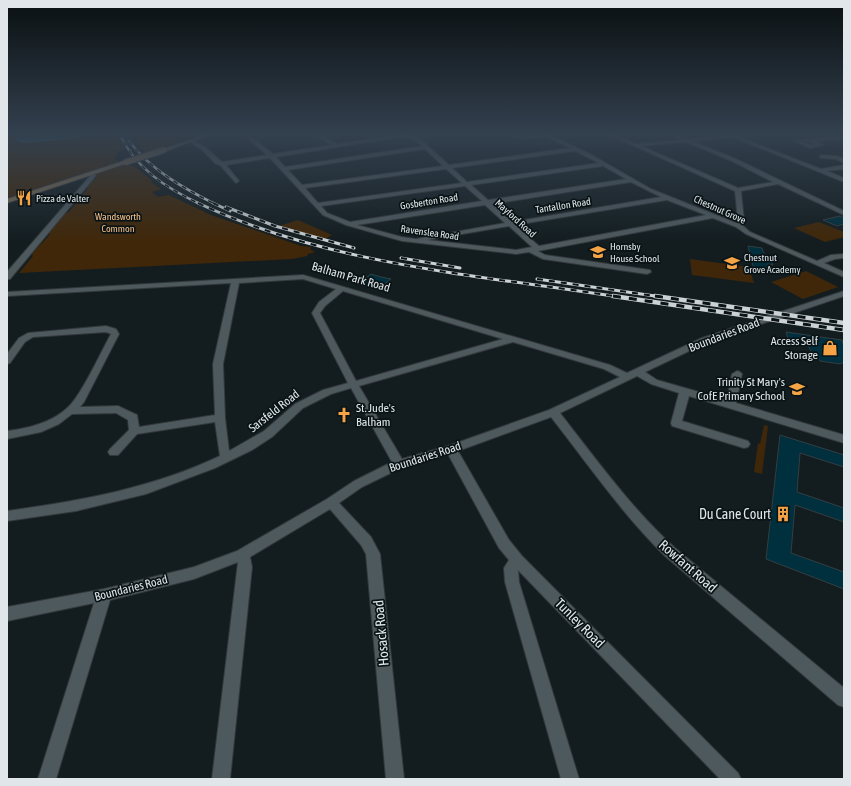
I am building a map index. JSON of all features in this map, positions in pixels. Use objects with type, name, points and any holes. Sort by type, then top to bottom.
[{"type":"main road","points":[[7,201],[104,170]]},
{"type":"street","points":[[227,170],[236,181]]},
{"type":"street","name":"Ravenslea Road","points":[[286,170],[325,214],[348,224],[385,235],[416,241],[510,252],[534,250],[543,257],[648,272]]},
{"type":"street","points":[[301,187],[422,170]]},
{"type":"street","name":"Mayford Road","points":[[452,170],[509,223],[534,250]]},
{"type":"street","points":[[317,205],[563,170]]},
{"type":"street","name":"Chestnut Grove","points":[[614,170],[666,198],[738,226],[748,233],[844,275]]},
{"type":"street","points":[[691,170],[737,190],[780,182]]},
{"type":"street","points":[[754,170],[844,212]]},
{"type":"street","points":[[817,170],[844,180]]},
{"type":"street","points":[[820,171],[828,170]]},
{"type":"street","points":[[7,277],[93,177],[94,175],[91,174]]},
{"type":"street","name":"Gosberton Road","points":[[348,224],[632,180]]},
{"type":"street","points":[[737,190],[739,192],[741,222],[738,226]]},
{"type":"street","name":"Tantallon Road","points":[[416,241],[423,238],[509,223],[666,198]]},
{"type":"street","points":[[534,250],[714,216]]},
{"type":"street","points":[[818,263],[834,257],[844,256]]},
{"type":"street","name":"Balham Park Road","points":[[7,294],[303,277],[844,439]]},
{"type":"street","points":[[227,458],[224,452],[220,418],[218,364],[236,280]]},
{"type":"street","points":[[343,288],[322,304],[316,313],[339,359],[399,464]]},
{"type":"street","name":"Boundaries Road","points":[[7,614],[104,595],[194,572],[242,555],[331,502],[358,484],[399,464],[451,449],[553,412],[705,340],[844,293]]},
{"type":"street","points":[[7,361],[22,340],[31,335],[106,329],[114,332],[115,334],[79,402],[70,411],[56,422],[32,432],[7,435]]},
{"type":"street","name":"Sarsfeld Road","points":[[7,516],[76,506],[146,489],[227,458],[268,434],[299,406],[327,392],[513,339]]},
{"type":"street","points":[[730,404],[737,374]]},
{"type":"street","points":[[686,391],[676,423],[744,444]]},
{"type":"street","points":[[70,411],[118,409],[133,418],[134,431]]},
{"type":"street","name":"Rowfant Road","points":[[553,412],[630,510],[650,533],[844,699]]},
{"type":"street","points":[[114,452],[134,431],[220,418]]},
{"type":"street","name":"Tunley Road","points":[[451,449],[501,539],[517,560],[732,779]]},
{"type":"street","name":"Hosack Road","points":[[331,502],[366,541],[373,554],[394,779]]},
{"type":"street","points":[[221,779],[245,567],[242,555]]},
{"type":"street","points":[[517,560],[511,568],[512,582],[570,779]]},
{"type":"street","points":[[47,779],[104,595]]},
{"type":"green space","points":[[7,170],[96,170],[32,191],[7,198]]},
{"type":"green space","name":"Wandsworth Common","points":[[107,170],[139,170],[153,181],[151,182],[161,189],[152,192],[158,197],[169,195],[211,215],[301,246],[311,247],[310,249],[315,252],[308,254],[307,256],[292,259],[19,273],[33,256],[32,254],[50,234],[47,234],[64,214],[69,212],[88,188],[86,187],[96,178],[97,173]]},
{"type":"green space","points":[[298,220],[332,235],[325,239],[279,226]]},
{"type":"green space","points":[[819,222],[844,232],[844,237],[825,242],[794,228]]},
{"type":"green space","points":[[690,259],[749,267],[754,283],[692,275]]},
{"type":"green space","points":[[806,271],[838,287],[803,299],[771,282]]},
{"type":"green space","points":[[764,425],[768,426],[762,474],[754,472],[758,443],[760,444]]},
{"type":"building","points":[[840,216],[844,218],[844,224],[837,226],[823,220]]},
{"type":"building","name":"Chestnut Grove Academy","points":[[748,246],[762,248],[764,254],[767,255],[773,265],[767,264],[769,272],[754,270]]},
{"type":"building","points":[[371,274],[391,279],[378,289],[358,284]]},
{"type":"building","name":"Access Self Storage","points":[[786,332],[842,340],[844,347],[844,362],[840,364],[820,361],[819,359],[815,358],[807,344],[789,342]]},
{"type":"building","name":"Du Cane Court","points":[[780,435],[844,455],[844,467],[800,453],[797,492],[844,508],[844,522],[795,505],[791,553],[844,572],[844,589],[766,559]]},
{"type":"railway","points":[[146,170],[175,191],[200,204]]},
{"type":"railway","points":[[158,170],[180,185],[214,204]]},
{"type":"railway","points":[[198,203],[248,224],[299,241],[352,254],[459,274],[613,296]]},
{"type":"railway","points":[[214,204],[230,211]]},
{"type":"railway","points":[[226,207],[275,226],[354,248]]},
{"type":"railway","points":[[401,258],[460,268]]},
{"type":"railway","points":[[537,279],[662,297]]},
{"type":"railway","points":[[613,296],[620,297]]},
{"type":"railway","points":[[613,296],[844,330]]},
{"type":"railway","points":[[655,296],[662,297]]},
{"type":"railway","points":[[662,297],[844,323]]},
{"type":"place","name":"Pizza de Valter","points":[[24,198]]},
{"type":"place","name":"Hornsby House School","points":[[598,252]]},
{"type":"place","name":"Chestnut Grove Academy","points":[[732,263]]},
{"type":"place","name":"Access Self Storage","points":[[830,348]]},
{"type":"place","name":"Trinity St Mary's CofE Primary School","points":[[797,389]]},
{"type":"place","name":"St. Jude's Balham","points":[[344,415]]},
{"type":"place","name":"Du Cane Court","points":[[783,514]]}]
